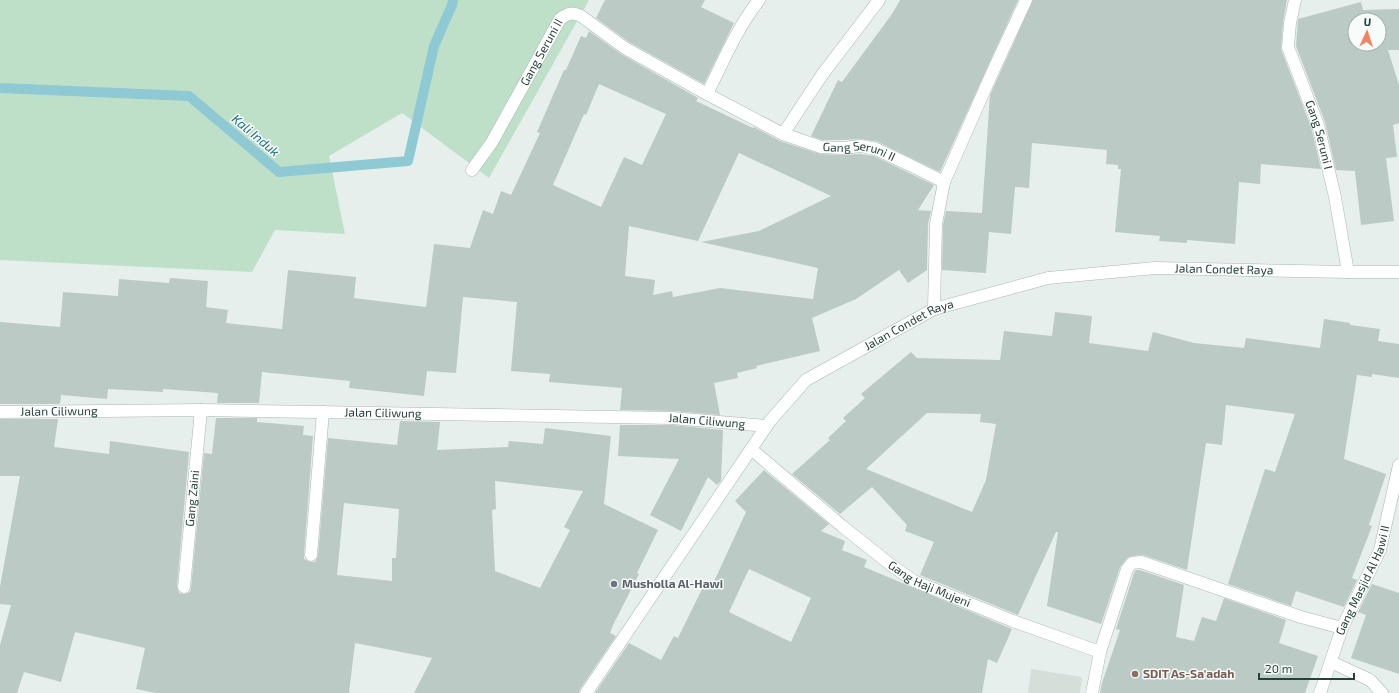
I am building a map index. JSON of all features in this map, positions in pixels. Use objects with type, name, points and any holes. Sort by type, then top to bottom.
[{"type":"street","points":[[707,94],[748,14],[759,0]]},
{"type":"street","points":[[783,134],[822,75],[879,0]]},
{"type":"street","points":[[934,309],[936,224],[944,182],[1026,0]]},
{"type":"street","name":"Gang Seruni I","points":[[1295,0],[1290,23],[1288,47],[1318,125],[1335,197],[1348,272]]},
{"type":"street","name":"Gang Seruni II","points":[[472,170],[492,142],[560,19],[566,14],[572,13],[581,16],[625,48],[707,94],[783,134],[821,147],[842,148],[862,146],[876,149],[910,164],[944,182]]},
{"type":"street","name":"Jalan Condet Raya","points":[[586,693],[766,426],[806,380],[934,309],[1048,278],[1155,268],[1399,272]]},
{"type":"street","name":"Jalan Ciliwung","points":[[0,412],[201,410],[672,418],[766,426]]},
{"type":"street","name":"Gang Zaini","points":[[184,588],[201,410]]},
{"type":"street","points":[[311,554],[323,412]]},
{"type":"street","name":"Gang Haji Mujeni","points":[[751,449],[842,526],[891,565],[914,581],[1012,621],[1100,652]]},
{"type":"street","name":"Gang Masjid Al Hawi II","points":[[1320,693],[1342,628],[1380,550],[1399,465]]},
{"type":"street","points":[[1092,693],[1100,652],[1127,569],[1132,563],[1141,562],[1301,617],[1342,628]]},
{"type":"street","points":[[1331,662],[1370,680],[1382,693]]},
{"type":"shaded area","points":[[1031,669],[1082,677],[1080,693],[1028,693]]},
{"type":"green space","points":[[0,0],[589,0],[489,178],[402,113],[329,156],[345,234],[275,230],[252,272],[0,260]]},
{"type":"building","points":[[605,0],[705,0],[701,7],[734,23],[704,84],[629,42],[596,18]]},
{"type":"building","points":[[900,0],[1018,0],[940,172],[878,142],[860,139],[822,140],[811,136],[838,80],[842,82],[892,14]]},
{"type":"building","points":[[1033,0],[1287,0],[1283,22],[1281,49],[1311,127],[1321,169],[1261,164],[1260,184],[1239,182],[1235,244],[1187,240],[1187,243],[1159,241],[1160,236],[1115,232],[1121,169],[1118,169],[1118,165],[1106,164],[1107,150],[1032,143],[1029,188],[1015,187],[1011,234],[989,232],[986,273],[942,270],[943,225],[946,211],[982,213],[990,95]]},
{"type":"building","points":[[1361,2],[1363,10],[1399,9],[1399,50],[1388,50],[1399,85],[1399,123],[1393,125],[1397,157],[1386,158],[1394,221],[1361,225],[1355,171],[1336,170],[1325,122],[1296,46],[1298,19]]},
{"type":"building","points":[[589,31],[621,54],[698,98],[696,101],[753,128],[754,127],[780,141],[820,154],[861,154],[874,156],[934,185],[918,210],[931,211],[928,224],[927,270],[908,283],[899,270],[856,299],[812,318],[820,351],[756,366],[757,368],[737,373],[738,378],[714,383],[720,415],[673,411],[620,410],[622,388],[549,382],[550,374],[511,371],[517,302],[463,297],[456,373],[427,371],[424,396],[349,388],[350,381],[262,372],[259,403],[217,403],[218,393],[163,389],[163,392],[108,389],[107,399],[61,395],[60,404],[0,404],[0,322],[60,327],[63,292],[118,296],[119,279],[169,283],[170,278],[208,281],[206,307],[228,310],[226,323],[282,329],[288,270],[356,277],[354,298],[426,307],[434,244],[470,248],[483,210],[493,214],[501,191],[511,195],[540,133],[537,132],[564,70],[566,70],[581,36],[586,38]],"holes":[[[599,84],[666,114],[642,165],[624,157],[601,207],[553,185],[584,114],[586,115]],[[739,153],[831,196],[759,231],[701,242],[818,268],[813,299],[720,288],[673,297],[672,291],[653,295],[655,280],[625,276],[629,226],[698,241]]]},
{"type":"building","points":[[1055,312],[1092,316],[1089,343],[1148,351],[1153,332],[1194,343],[1244,348],[1246,338],[1320,348],[1324,319],[1350,323],[1350,325],[1380,329],[1378,341],[1399,344],[1399,378],[1372,374],[1372,377],[1357,375],[1344,459],[1386,474],[1369,525],[1372,526],[1352,578],[1357,580],[1344,607],[1296,591],[1291,606],[1228,584],[1265,469],[1275,472],[1295,414],[1226,405],[1222,445],[1206,443],[1187,570],[1143,555],[1131,556],[1127,558],[1120,567],[1101,624],[1047,606],[1058,532],[1056,532],[1018,615],[920,575],[934,542],[905,531],[907,525],[872,487],[840,514],[792,474],[830,440],[828,438],[846,421],[843,418],[865,398],[861,394],[911,352],[917,358],[1000,360],[1004,331],[1052,336]],"holes":[[[927,413],[981,414],[980,422],[996,424],[986,480],[972,512],[866,469]]]},
{"type":"building","points":[[216,418],[257,418],[257,422],[304,426],[303,435],[313,436],[304,554],[304,559],[310,562],[315,562],[318,556],[328,438],[397,445],[400,421],[440,422],[437,450],[508,447],[509,441],[543,444],[545,428],[611,436],[604,504],[658,530],[637,573],[639,574],[613,625],[610,633],[616,636],[580,689],[579,693],[414,693],[432,658],[355,643],[349,693],[156,693],[136,689],[145,648],[75,632],[61,682],[24,672],[17,693],[0,693],[0,645],[11,605],[0,604],[0,587],[20,476],[0,476],[0,419],[58,419],[54,447],[109,454],[110,441],[189,452],[177,586],[179,593],[184,594],[190,592],[191,588],[204,453],[212,454]],"holes":[[[495,481],[583,491],[564,527],[570,530],[540,588],[495,571],[492,510],[496,509]],[[344,503],[399,509],[396,558],[392,558],[392,581],[337,575]]]},
{"type":"building","points":[[620,425],[672,425],[723,430],[721,481],[717,485],[708,477],[681,531],[650,515],[679,459],[618,456]]},
{"type":"building","points":[[764,470],[829,524],[821,531],[845,541],[842,550],[867,560],[864,567],[1012,629],[997,663],[988,659],[982,693],[595,693],[629,643],[661,660],[674,636],[678,638],[704,585],[711,588],[746,512],[735,501]],"holes":[[[749,569],[811,598],[791,642],[729,612]]]},
{"type":"building","points":[[1136,570],[1184,585],[1176,637],[1194,641],[1202,617],[1216,621],[1224,598],[1286,620],[1279,643],[1318,656],[1305,693],[1100,693],[1120,630],[1116,629]]},
{"type":"building","points":[[1372,584],[1399,593],[1399,674],[1351,658],[1366,615],[1358,612]]},
{"type":"waterway","name":"Kali Induk","points":[[0,88],[189,96],[279,172],[408,161],[434,46],[453,0]]},
{"type":"place","name":"Musholla Al-Hawi","points":[[614,584]]},
{"type":"place","name":"SDIT As-Sa'adah","points":[[1135,674]]}]
